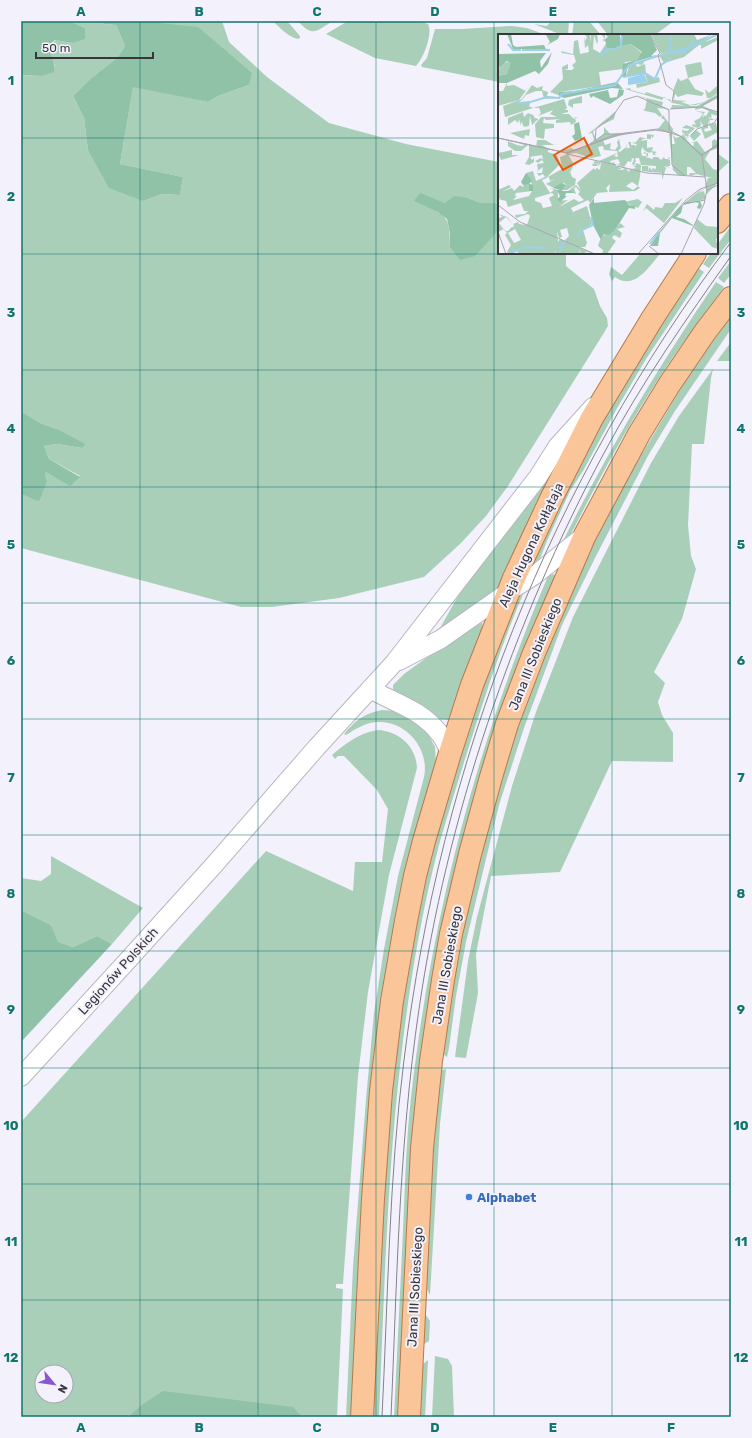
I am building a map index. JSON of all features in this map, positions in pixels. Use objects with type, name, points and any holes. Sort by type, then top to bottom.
[{"type":"main road","points":[[718,221],[731,205]]},
{"type":"main road","name":"Aleja Hugona Kołłątaja","points":[[362,1417],[373,1192],[380,1091],[392,1001],[406,921],[419,861],[450,753],[472,686],[508,592],[555,491],[592,418],[694,254]]},
{"type":"main road","points":[[585,535],[639,434],[669,385],[705,332],[731,298]]},
{"type":"main road","name":"Jana III Sobieskiego","points":[[409,1417],[424,1119],[436,1025],[451,934],[470,854],[507,724],[534,653],[585,535]]},
{"type":"street","points":[[394,663],[538,477],[557,448],[579,421],[608,392]]},
{"type":"street","points":[[394,663],[441,639],[535,575],[585,535]]},
{"type":"street","name":"Legionów Polskich","points":[[21,1077],[214,865],[370,688],[394,663]]},
{"type":"street","points":[[370,688],[414,711],[427,720],[440,734],[450,753]]},
{"type":"green space","points":[[21,21],[70,21],[85,28],[85,39],[72,43],[55,40],[48,46],[54,62],[54,72],[41,76],[21,75]]},
{"type":"green space","points":[[70,21],[103,21],[104,24],[116,25],[125,46],[117,58],[90,79],[73,96],[84,118],[88,150],[143,201],[162,194],[180,195],[183,177],[120,164],[133,86],[208,102],[218,96],[249,85],[138,21],[222,21],[229,42],[267,77],[329,123],[406,144],[498,162],[498,204],[495,203],[481,203],[468,198],[445,203],[420,194],[419,203],[441,214],[448,223],[450,247],[488,241],[498,231],[498,254],[565,254],[566,266],[594,289],[600,306],[607,318],[608,326],[508,486],[486,516],[461,543],[424,577],[339,598],[272,607],[241,607],[21,548],[21,494],[39,502],[46,472],[70,485],[80,476],[49,459],[44,446],[57,444],[82,448],[57,429],[40,423],[21,411],[21,75],[41,76],[55,66],[48,46],[56,40],[72,43],[85,28]]},
{"type":"green space","points":[[103,21],[138,21],[198,27],[252,73],[249,85],[218,96],[208,102],[133,87],[120,164],[183,177],[180,195],[162,194],[143,201],[109,188],[88,150],[84,118],[73,96],[90,79],[117,58],[125,46],[116,25],[104,24]]},
{"type":"green space","points":[[273,21],[287,21],[300,36],[300,38],[294,38],[287,34]]},
{"type":"green space","points":[[298,21],[333,21],[318,30],[311,31],[307,30]]},
{"type":"green space","points":[[348,21],[419,21],[428,24],[429,39],[422,57],[416,66],[375,58],[326,34]]},
{"type":"green space","points":[[551,21],[569,21],[568,34],[559,34],[534,24],[547,26]]},
{"type":"green space","points":[[574,21],[589,21],[600,34],[572,34]]},
{"type":"green space","points":[[597,21],[674,21],[656,34],[607,34]]},
{"type":"green space","points":[[512,26],[527,28],[543,34],[498,34],[498,82],[422,67],[421,65],[427,58],[435,29]]},
{"type":"green space","points":[[718,154],[729,162],[718,172]]},
{"type":"green space","points":[[420,193],[445,203],[454,196],[468,198],[481,203],[495,203],[498,204],[498,231],[475,256],[460,260],[450,247],[450,233],[447,219],[438,212],[414,201]]},
{"type":"green space","points":[[731,226],[731,239],[709,268],[703,264],[710,254],[718,254],[718,244]]},
{"type":"green space","points":[[640,254],[660,254],[646,271],[635,279],[628,281],[622,281],[615,277],[612,281],[609,274],[611,267],[622,275]]},
{"type":"green space","points":[[731,261],[731,274],[724,283],[718,278]]},
{"type":"green space","points":[[698,268],[704,272],[646,359],[616,410],[583,471],[570,491],[537,566],[526,567],[579,461]]},
{"type":"green space","points":[[716,282],[724,287],[678,350],[652,389],[619,444],[569,538],[561,545],[578,510],[634,410]]},
{"type":"green space","points":[[731,315],[731,329],[675,411],[649,454],[562,625],[524,728],[499,805],[466,942],[447,1057],[443,1054],[457,948],[492,803],[531,683],[588,554],[627,479],[683,385]]},
{"type":"green space","points":[[731,342],[731,361],[717,361]]},
{"type":"green space","points":[[713,369],[704,444],[692,444],[688,525],[691,556],[696,569],[682,619],[654,672],[665,683],[658,702],[662,715],[673,733],[673,762],[612,761],[560,872],[491,876],[476,954],[478,993],[466,1058],[455,1057],[468,961],[477,917],[512,786],[536,712],[573,617],[651,463],[679,416]]},
{"type":"green space","points":[[21,411],[40,423],[57,429],[85,444],[82,448],[57,444],[44,446],[49,459],[80,477],[70,486],[46,472],[45,477],[47,481],[39,502],[21,494]]},
{"type":"green space","points":[[548,478],[549,480],[498,590],[439,630],[463,587]]},
{"type":"green space","points":[[553,574],[555,575],[469,823],[401,1417],[394,1417],[408,1131],[420,1029],[431,963],[460,832],[499,703],[522,639],[548,576]]},
{"type":"green space","points":[[524,592],[496,665],[459,779],[439,845],[421,924],[404,1031],[392,1147],[379,1417],[371,1417],[377,1298],[394,1056],[420,897],[457,758],[515,598]]},
{"type":"green space","points":[[479,622],[482,623],[483,627],[448,720],[440,719],[393,691],[393,685],[404,674],[473,624]]},
{"type":"green space","points":[[382,710],[398,711],[425,728],[435,747],[436,764],[416,836],[354,1417],[346,1417],[353,1267],[374,1013],[398,876],[424,777],[425,767],[423,756],[414,738],[397,726],[377,722],[360,727],[346,735],[344,734],[360,718],[370,713]]},
{"type":"green space","points":[[380,730],[394,734],[401,738],[406,742],[414,754],[417,768],[389,875],[368,992],[358,1076],[343,1284],[336,1284],[336,1288],[343,1289],[337,1417],[21,1417],[21,1122],[266,851],[353,891],[355,862],[382,862],[388,809],[377,790],[344,756],[338,756],[335,759],[332,755],[360,735]]},
{"type":"green space","points":[[51,856],[143,908],[112,944],[97,936],[73,947],[57,942],[51,925],[21,910],[21,878],[41,881],[51,874]]},
{"type":"green space","points":[[21,910],[51,925],[58,942],[73,947],[97,936],[112,944],[21,1042]]},
{"type":"green space","points":[[446,1069],[440,1124],[430,1295],[426,1288],[430,1166],[439,1071]]},
{"type":"green space","points":[[423,1311],[430,1321],[429,1341],[421,1346]]},
{"type":"green space","points":[[435,1356],[448,1359],[452,1366],[454,1417],[432,1417]]},
{"type":"green space","points":[[428,1360],[425,1417],[418,1417],[420,1371],[423,1364]]},
{"type":"green space","points":[[163,1391],[293,1407],[302,1417],[128,1417],[143,1404]]},
{"type":"tram line","points":[[382,1417],[392,1193],[404,1060],[421,949],[445,840],[476,733],[513,629],[557,528],[608,430],[666,334],[731,242]]},
{"type":"tram line","points":[[391,1417],[397,1264],[403,1162],[412,1060],[431,937],[447,866],[466,794],[512,654],[540,585],[571,518],[604,453],[633,402],[681,328],[731,256]]},
{"type":"place","name":"Alphabet","points":[[469,1197]]}]
